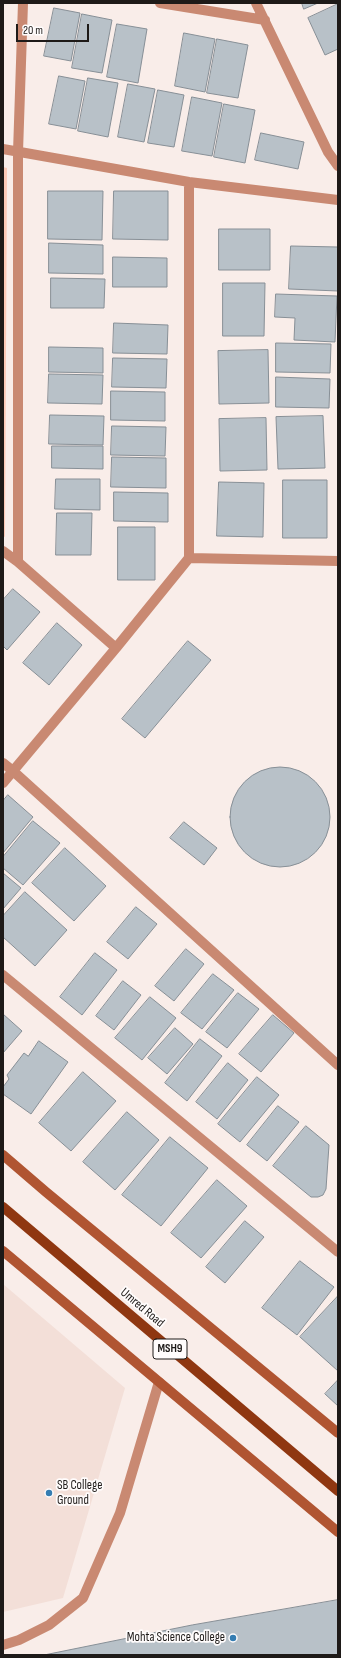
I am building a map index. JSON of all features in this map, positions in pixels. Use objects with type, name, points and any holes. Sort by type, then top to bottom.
[{"type":"main road","name":"Umred Road","points":[[3,1207],[338,1491]]},
{"type":"street","points":[[18,562],[18,152],[23,3]]},
{"type":"street","points":[[160,3],[265,20]]},
{"type":"street","points":[[256,3],[328,152],[338,166]]},
{"type":"street","points":[[3,149],[189,182],[338,200]]},
{"type":"street","points":[[3,783],[189,558],[189,182]]},
{"type":"street","points":[[3,551],[18,562],[116,648]]},
{"type":"street","points":[[189,558],[338,561]]},
{"type":"street","points":[[3,763],[338,1065]]},
{"type":"street","points":[[3,975],[338,1252]]},
{"type":"street","points":[[3,1155],[338,1433]]},
{"type":"street","points":[[3,1251],[338,1532]]},
{"type":"street","points":[[3,1645],[19,1640],[49,1625],[83,1598],[120,1513],[159,1382]]},
{"type":"shaded area","points":[[3,167],[7,168],[5,537],[3,536]]},
{"type":"shaded area","name":"SB College Ground","points":[[3,1284],[125,1388],[63,1598],[3,1612]]},
{"type":"building","points":[[302,3],[318,3],[304,9]]},
{"type":"building","points":[[338,4],[338,49],[325,55],[308,18]]},
{"type":"building","points":[[54,8],[80,13],[71,61],[44,56]]},
{"type":"building","points":[[82,14],[112,20],[102,73],[72,68]]},
{"type":"building","points":[[117,24],[147,29],[138,83],[107,77]]},
{"type":"building","points":[[184,33],[215,39],[205,92],[175,86]]},
{"type":"building","points":[[217,39],[248,45],[238,98],[207,93]]},
{"type":"building","points":[[59,76],[85,81],[76,129],[49,124]]},
{"type":"building","points":[[88,78],[118,83],[108,137],[78,131]]},
{"type":"building","points":[[128,84],[155,89],[144,142],[118,137]]},
{"type":"building","points":[[158,90],[184,95],[174,147],[148,143]]},
{"type":"building","points":[[192,97],[222,103],[212,156],[182,151]]},
{"type":"building","points":[[224,104],[255,110],[245,163],[214,157]]},
{"type":"building","points":[[261,133],[304,142],[298,169],[255,160]]},
{"type":"building","points":[[48,191],[103,191],[102,240],[48,239]]},
{"type":"building","points":[[114,191],[168,191],[168,240],[113,239]]},
{"type":"building","points":[[219,229],[270,229],[270,270],[219,270]]},
{"type":"building","points":[[49,243],[103,245],[103,274],[49,273]]},
{"type":"building","points":[[291,246],[338,247],[338,291],[289,289]]},
{"type":"building","points":[[113,257],[167,258],[167,287],[113,287]]},
{"type":"building","points":[[51,278],[105,279],[104,308],[51,308]]},
{"type":"building","points":[[223,283],[265,283],[264,336],[223,336]]},
{"type":"building","points":[[276,294],[337,296],[335,342],[294,340],[295,318],[275,317]]},
{"type":"building","points":[[114,323],[168,325],[167,354],[113,353]]},
{"type":"building","points":[[276,343],[331,344],[330,373],[276,372]]},
{"type":"building","points":[[49,347],[103,348],[103,373],[49,372]]},
{"type":"building","points":[[268,350],[269,403],[219,404],[218,351]]},
{"type":"building","points":[[113,358],[167,359],[166,388],[112,387]]},
{"type":"building","points":[[49,374],[103,375],[102,404],[48,403]]},
{"type":"building","points":[[276,377],[330,379],[329,408],[276,407]]},
{"type":"building","points":[[111,391],[165,392],[165,421],[111,420]]},
{"type":"building","points":[[50,415],[104,416],[103,445],[49,444]]},
{"type":"building","points":[[323,416],[325,468],[278,469],[276,417]]},
{"type":"building","points":[[266,418],[267,470],[220,471],[219,419]]},
{"type":"building","points":[[112,426],[166,427],[165,456],[111,455]]},
{"type":"building","points":[[52,446],[103,446],[103,469],[52,468]]},
{"type":"building","points":[[112,457],[166,458],[166,488],[111,487]]},
{"type":"building","points":[[56,479],[100,479],[100,510],[55,509]]},
{"type":"building","points":[[283,480],[327,480],[327,538],[283,538]]},
{"type":"building","points":[[219,482],[264,483],[263,537],[217,536]]},
{"type":"building","points":[[114,492],[168,493],[168,522],[114,521]]},
{"type":"building","points":[[57,513],[92,513],[91,555],[56,555]]},
{"type":"building","points":[[118,527],[155,527],[155,580],[118,580]]},
{"type":"building","points":[[13,589],[40,612],[7,650],[3,646],[3,600]]},
{"type":"building","points":[[57,623],[82,645],[49,685],[23,663]]},
{"type":"building","points":[[188,641],[211,660],[145,738],[122,719]]},
{"type":"building","points":[[280,767],[299,771],[316,781],[326,798],[330,817],[326,836],[316,853],[299,863],[280,867],[261,863],[244,853],[234,836],[230,817],[234,798],[244,781],[261,771]]},
{"type":"building","points":[[8,795],[33,817],[3,853],[3,801]]},
{"type":"building","points":[[33,821],[60,843],[23,885],[3,868],[3,857]]},
{"type":"building","points":[[184,822],[217,848],[204,865],[170,838]]},
{"type":"building","points":[[65,848],[106,886],[74,921],[32,883]]},
{"type":"building","points":[[3,873],[21,888],[3,909]]},
{"type":"building","points":[[25,892],[67,930],[35,966],[3,937],[3,916]]},
{"type":"building","points":[[136,907],[157,924],[128,959],[107,942]]},
{"type":"building","points":[[186,949],[204,964],[174,1001],[155,986]]},
{"type":"building","points":[[95,953],[117,970],[82,1015],[60,997]]},
{"type":"building","points":[[213,974],[234,990],[202,1029],[181,1013]]},
{"type":"building","points":[[123,981],[141,995],[114,1030],[96,1016]]},
{"type":"building","points":[[238,993],[259,1009],[227,1048],[206,1032]]},
{"type":"building","points":[[150,997],[176,1018],[142,1060],[115,1038]]},
{"type":"building","points":[[3,1014],[22,1031],[3,1053]]},
{"type":"building","points":[[273,1015],[294,1033],[261,1072],[239,1054]]},
{"type":"building","points":[[175,1028],[193,1044],[167,1074],[148,1058]]},
{"type":"building","points":[[200,1039],[222,1056],[187,1101],[165,1083]]},
{"type":"building","points":[[39,1041],[68,1062],[31,1114],[3,1094],[3,1087],[9,1079],[7,1075],[24,1053],[28,1056]]},
{"type":"building","points":[[228,1063],[248,1080],[217,1119],[196,1102]]},
{"type":"building","points":[[83,1072],[116,1101],[71,1151],[39,1123]]},
{"type":"building","points":[[257,1077],[279,1095],[240,1142],[218,1124]]},
{"type":"building","points":[[278,1106],[299,1122],[267,1161],[247,1145]]},
{"type":"building","points":[[127,1112],[159,1140],[115,1190],[83,1162]]},
{"type":"building","points":[[306,1126],[329,1145],[326,1189],[323,1195],[318,1197],[311,1197],[273,1166]]},
{"type":"building","points":[[170,1137],[208,1168],[161,1226],[122,1195]]},
{"type":"building","points":[[217,1180],[247,1206],[201,1258],[171,1233]]},
{"type":"building","points":[[245,1221],[264,1237],[225,1283],[206,1267]]},
{"type":"building","points":[[300,1261],[334,1287],[297,1335],[262,1308]]},
{"type":"building","points":[[338,1296],[338,1371],[300,1337]]},
{"type":"building","points":[[338,1380],[338,1406],[325,1394]]},
{"type":"building","name":"Mohta Science College","points":[[338,1600],[338,1655],[44,1655],[192,1625]]},
{"type":"place","name":"SB College Ground","points":[[49,1493]]},
{"type":"place","name":"Mohta Science College","points":[[233,1638]]}]
